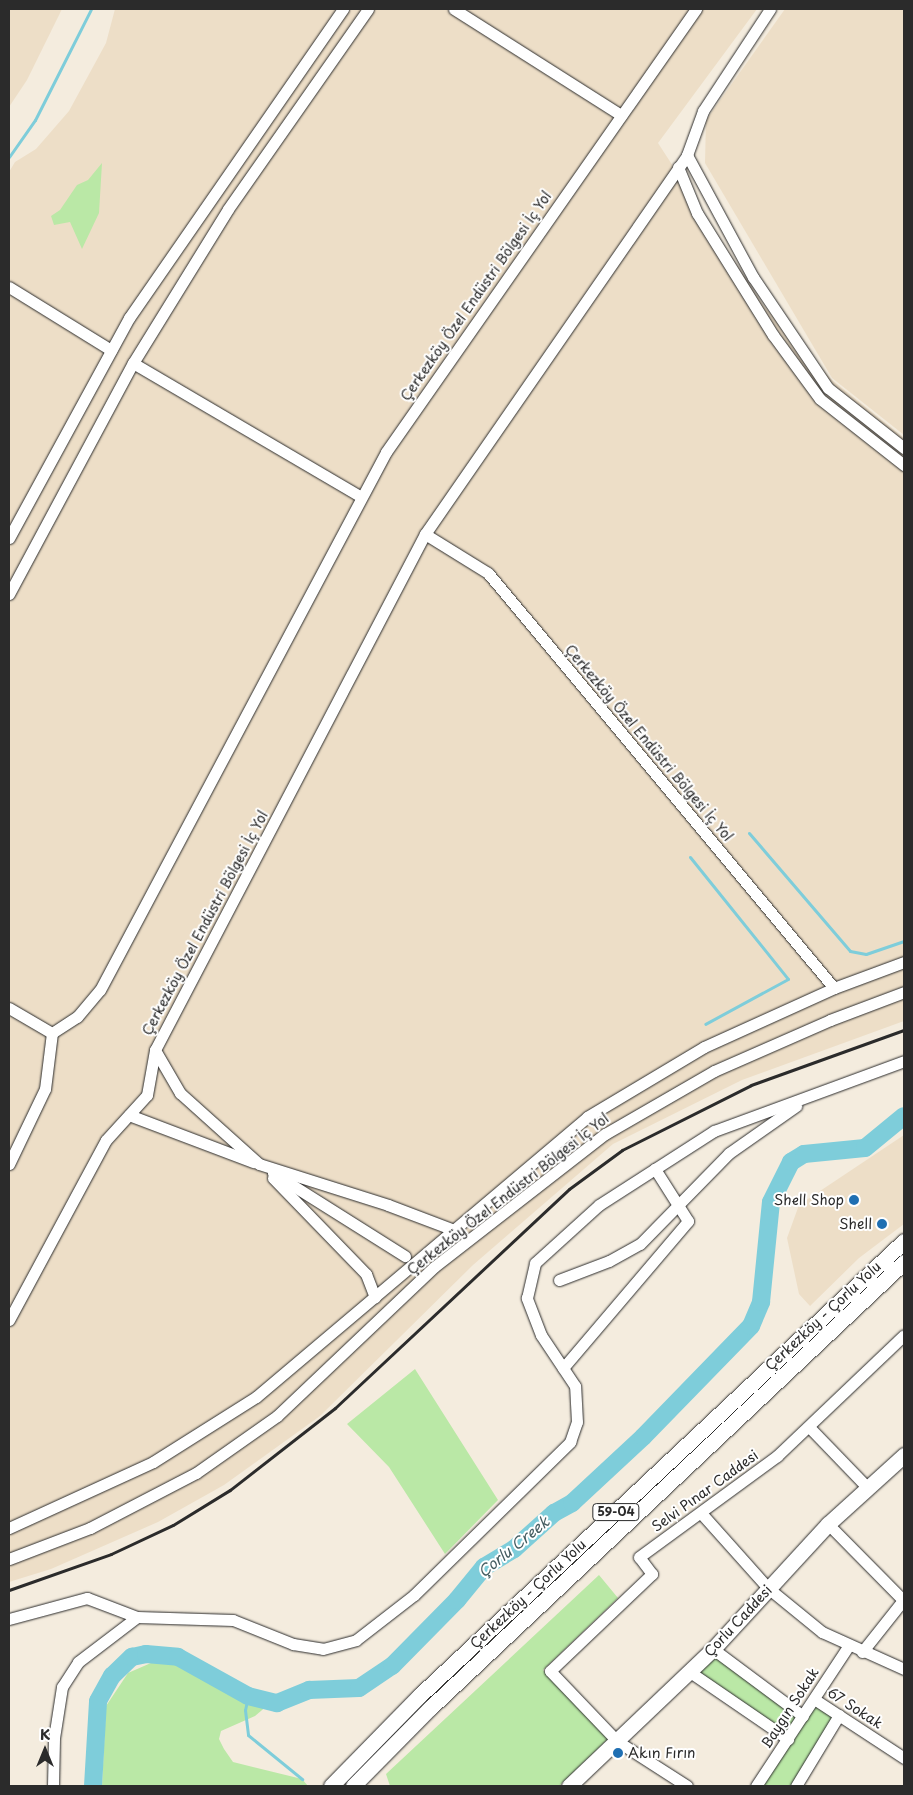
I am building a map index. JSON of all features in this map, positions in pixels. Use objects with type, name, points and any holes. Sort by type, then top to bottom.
[{"type":"main road","name":"Çerkezköy - Çorlu Yolu","points":[[330,1786],[419,1696],[904,1240]]},
{"type":"main road","name":"59-04","points":[[353,1786],[430,1708],[904,1262]]},
{"type":"main road","name":"Çorlu Caddesi","points":[[570,1786],[690,1672],[828,1524],[903,1458]]},
{"type":"street","points":[[9,538],[129,318],[343,9]]},
{"type":"street","points":[[9,594],[132,363],[228,210],[368,9]]},
{"type":"street","points":[[454,9],[621,115]]},
{"type":"street","name":"Çerkezköy Özel Endüstri Bölgesi İç Yol","points":[[52,1033],[77,1017],[100,990],[386,452],[696,9]]},
{"type":"street","name":"Çerkezköy Özel Endüstri Bölgesi İç Yol","points":[[9,1320],[106,1140],[147,1095],[155,1050],[426,534],[687,155],[703,111],[770,9]]},
{"type":"street","points":[[687,155],[753,277],[828,388],[904,448]]},
{"type":"street","points":[[678,167],[697,213],[773,335],[820,399],[904,465]]},
{"type":"street","points":[[9,288],[111,350]]},
{"type":"street","points":[[132,363],[361,497]]},
{"type":"street","name":"Çerkezköy Özel Endüstri Bölgesi İç Yol","points":[[426,534],[488,573],[834,988]]},
{"type":"street","name":"Çerkezköy Özel Endüstri Bölgesi İç Yol","points":[[9,1528],[153,1462],[256,1397],[587,1117],[704,1047],[834,988],[904,962]]},
{"type":"street","name":"Çerkezköy Özel Endüstri Bölgesi İç Yol","points":[[9,1560],[90,1528],[196,1473],[269,1422],[434,1267],[605,1134],[714,1072],[830,1020],[904,992]]},
{"type":"street","points":[[9,1008],[52,1033],[45,1089],[9,1164]]},
{"type":"street","points":[[155,1050],[180,1093],[260,1164],[366,1274],[375,1297]]},
{"type":"street","points":[[9,1618],[87,1598],[137,1617],[233,1620],[294,1644],[323,1649],[356,1640],[414,1595],[570,1442],[577,1422],[575,1386],[541,1335],[527,1298],[535,1262],[599,1205],[714,1131],[904,1061]]},
{"type":"street","points":[[560,1280],[609,1261],[640,1244],[729,1153],[810,1096]]},
{"type":"street","points":[[129,1115],[260,1164],[388,1204],[454,1230]]},
{"type":"street","points":[[260,1164],[405,1256]]},
{"type":"street","points":[[563,1368],[688,1221],[655,1169]]},
{"type":"street","name":"Selvi Pınar Caddesi","points":[[617,1740],[550,1671],[652,1574],[639,1557],[777,1456],[904,1335]]},
{"type":"street","points":[[808,1427],[868,1488]]},
{"type":"street","points":[[701,1513],[768,1588],[822,1632],[862,1652],[904,1669]]},
{"type":"street","points":[[828,1524],[903,1600],[862,1652]]},
{"type":"street","points":[[53,1786],[54,1738],[62,1686],[78,1662],[137,1617]]},
{"type":"street","name":"Baygın Sokak","points":[[756,1786],[804,1716],[849,1645]]},
{"type":"street","points":[[712,1649],[804,1716]]},
{"type":"street","points":[[690,1672],[788,1740]]},
{"type":"street","name":"67 Sokak","points":[[814,1699],[904,1758]]},
{"type":"street","points":[[796,1786],[839,1715]]},
{"type":"street","points":[[617,1740],[687,1786]]},
{"type":"shaded area","points":[[9,9],[62,9],[27,80],[9,107]]},
{"type":"shaded area","points":[[115,9],[757,9],[658,143],[763,305],[832,380],[904,438],[904,1021],[742,1080],[613,1144],[473,1265],[320,1416],[224,1485],[158,1522],[51,1569],[9,1582],[9,172],[15,162],[36,149],[69,111],[106,43]]},
{"type":"shaded area","points":[[785,9],[904,9],[904,435],[832,378],[705,163],[706,120]]},
{"type":"shaded area","points":[[904,1135],[904,1224],[859,1258],[810,1306],[799,1294],[787,1238],[799,1205]]},
{"type":"green space","points":[[102,163],[99,213],[82,249],[70,222],[54,225],[51,216],[60,210],[77,185],[88,180]]},
{"type":"green space","points":[[415,1369],[498,1500],[445,1554],[389,1467],[347,1424]]},
{"type":"green space","points":[[599,1575],[618,1598],[543,1670],[609,1738],[559,1786],[390,1786],[386,1774]]},
{"type":"green space","points":[[713,1649],[803,1715],[814,1699],[839,1715],[796,1786],[756,1786],[788,1739],[690,1672]]},
{"type":"green space","points":[[160,1659],[271,1697],[268,1705],[255,1716],[221,1731],[219,1739],[233,1762],[302,1779],[308,1786],[102,1786],[106,1706],[128,1673]]},
{"type":"waterway","points":[[9,157],[35,120],[91,9]]},
{"type":"waterway","points":[[749,833],[850,951],[866,954],[904,941]]},
{"type":"waterway","points":[[690,857],[788,979],[705,1024]]},
{"type":"waterway","name":"Çorlu Creek","points":[[93,1786],[98,1701],[112,1676],[132,1657],[146,1654],[178,1657],[248,1696],[277,1703],[309,1690],[359,1688],[392,1666],[457,1600],[484,1567],[514,1549],[554,1513],[572,1503],[643,1437],[751,1326],[761,1302],[771,1202],[791,1162],[804,1154],[865,1148],[904,1116]]},
{"type":"waterway","points":[[248,1696],[245,1710],[248,1735],[302,1779]]},
{"type":"railway","points":[[9,1590],[111,1554],[173,1525],[230,1490],[335,1408],[569,1189],[622,1150],[751,1085],[904,1030]]},
{"type":"place","name":"Shell Shop","points":[[854,1200]]},
{"type":"place","name":"Shell","points":[[882,1224]]},
{"type":"place","name":"Akın Fırın","points":[[618,1753]]}]
